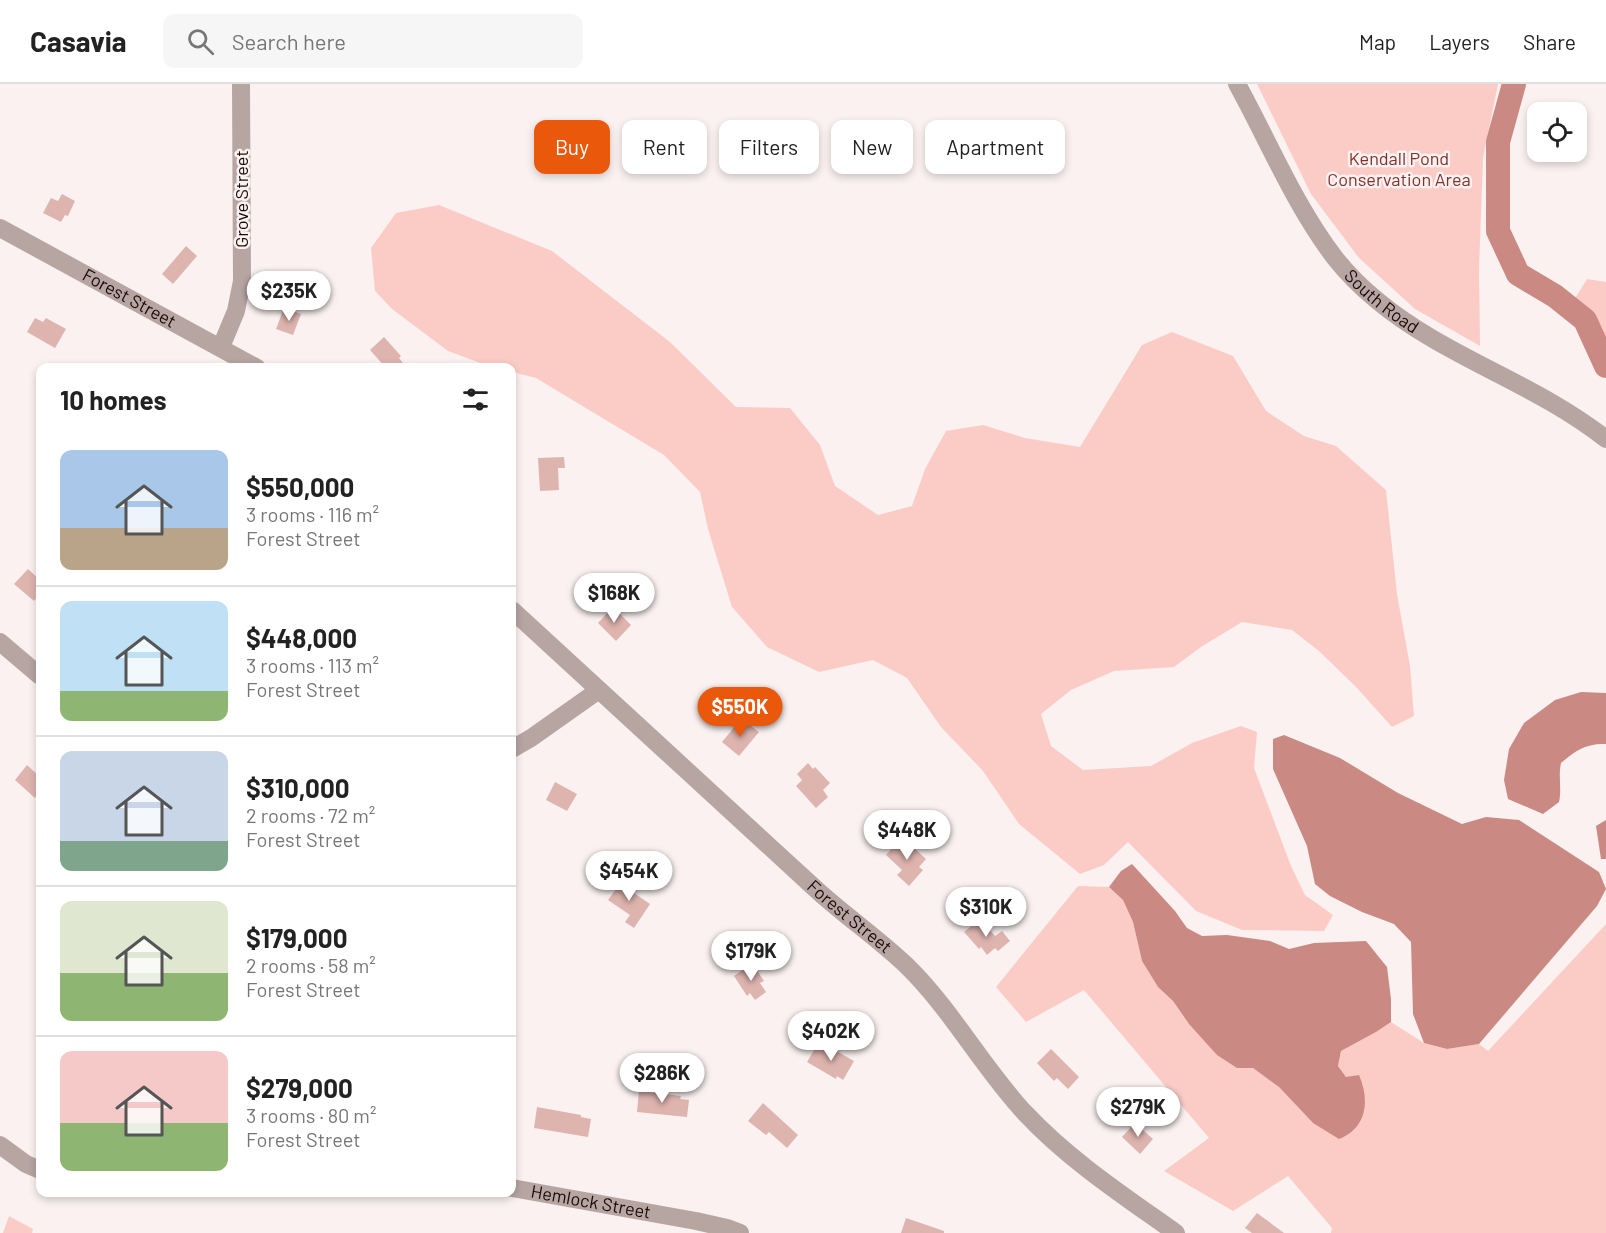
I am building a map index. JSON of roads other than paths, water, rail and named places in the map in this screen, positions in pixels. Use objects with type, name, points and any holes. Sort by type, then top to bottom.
[{"type":"street","name":"Grove Street","points":[[221,347],[237,311],[242,281],[241,84]]},
{"type":"street","name":"South Road","points":[[1238,84],[1318,235],[1358,283],[1407,322],[1433,339],[1531,390],[1585,422],[1606,439]]},
{"type":"street","name":"Forest Street","points":[[0,228],[248,363]]},
{"type":"street","name":"Forest Street","points":[[516,614],[823,896],[907,967],[929,989],[995,1078],[1026,1114],[1060,1146],[1176,1233]]},
{"type":"street","points":[[0,642],[36,672]]},
{"type":"street","points":[[516,747],[599,690]]},
{"type":"street","points":[[0,1145],[26,1164],[36,1168]]},
{"type":"street","name":"Hemlock Street","points":[[516,1189],[696,1221],[740,1233]]},
{"type":"waterway","points":[[1514,84],[1498,142],[1498,231],[1518,274],[1555,296],[1585,320],[1606,366]]},
{"type":"park label","name":"Kendall Pond Conservation Area","points":[[1399,169]]}]
